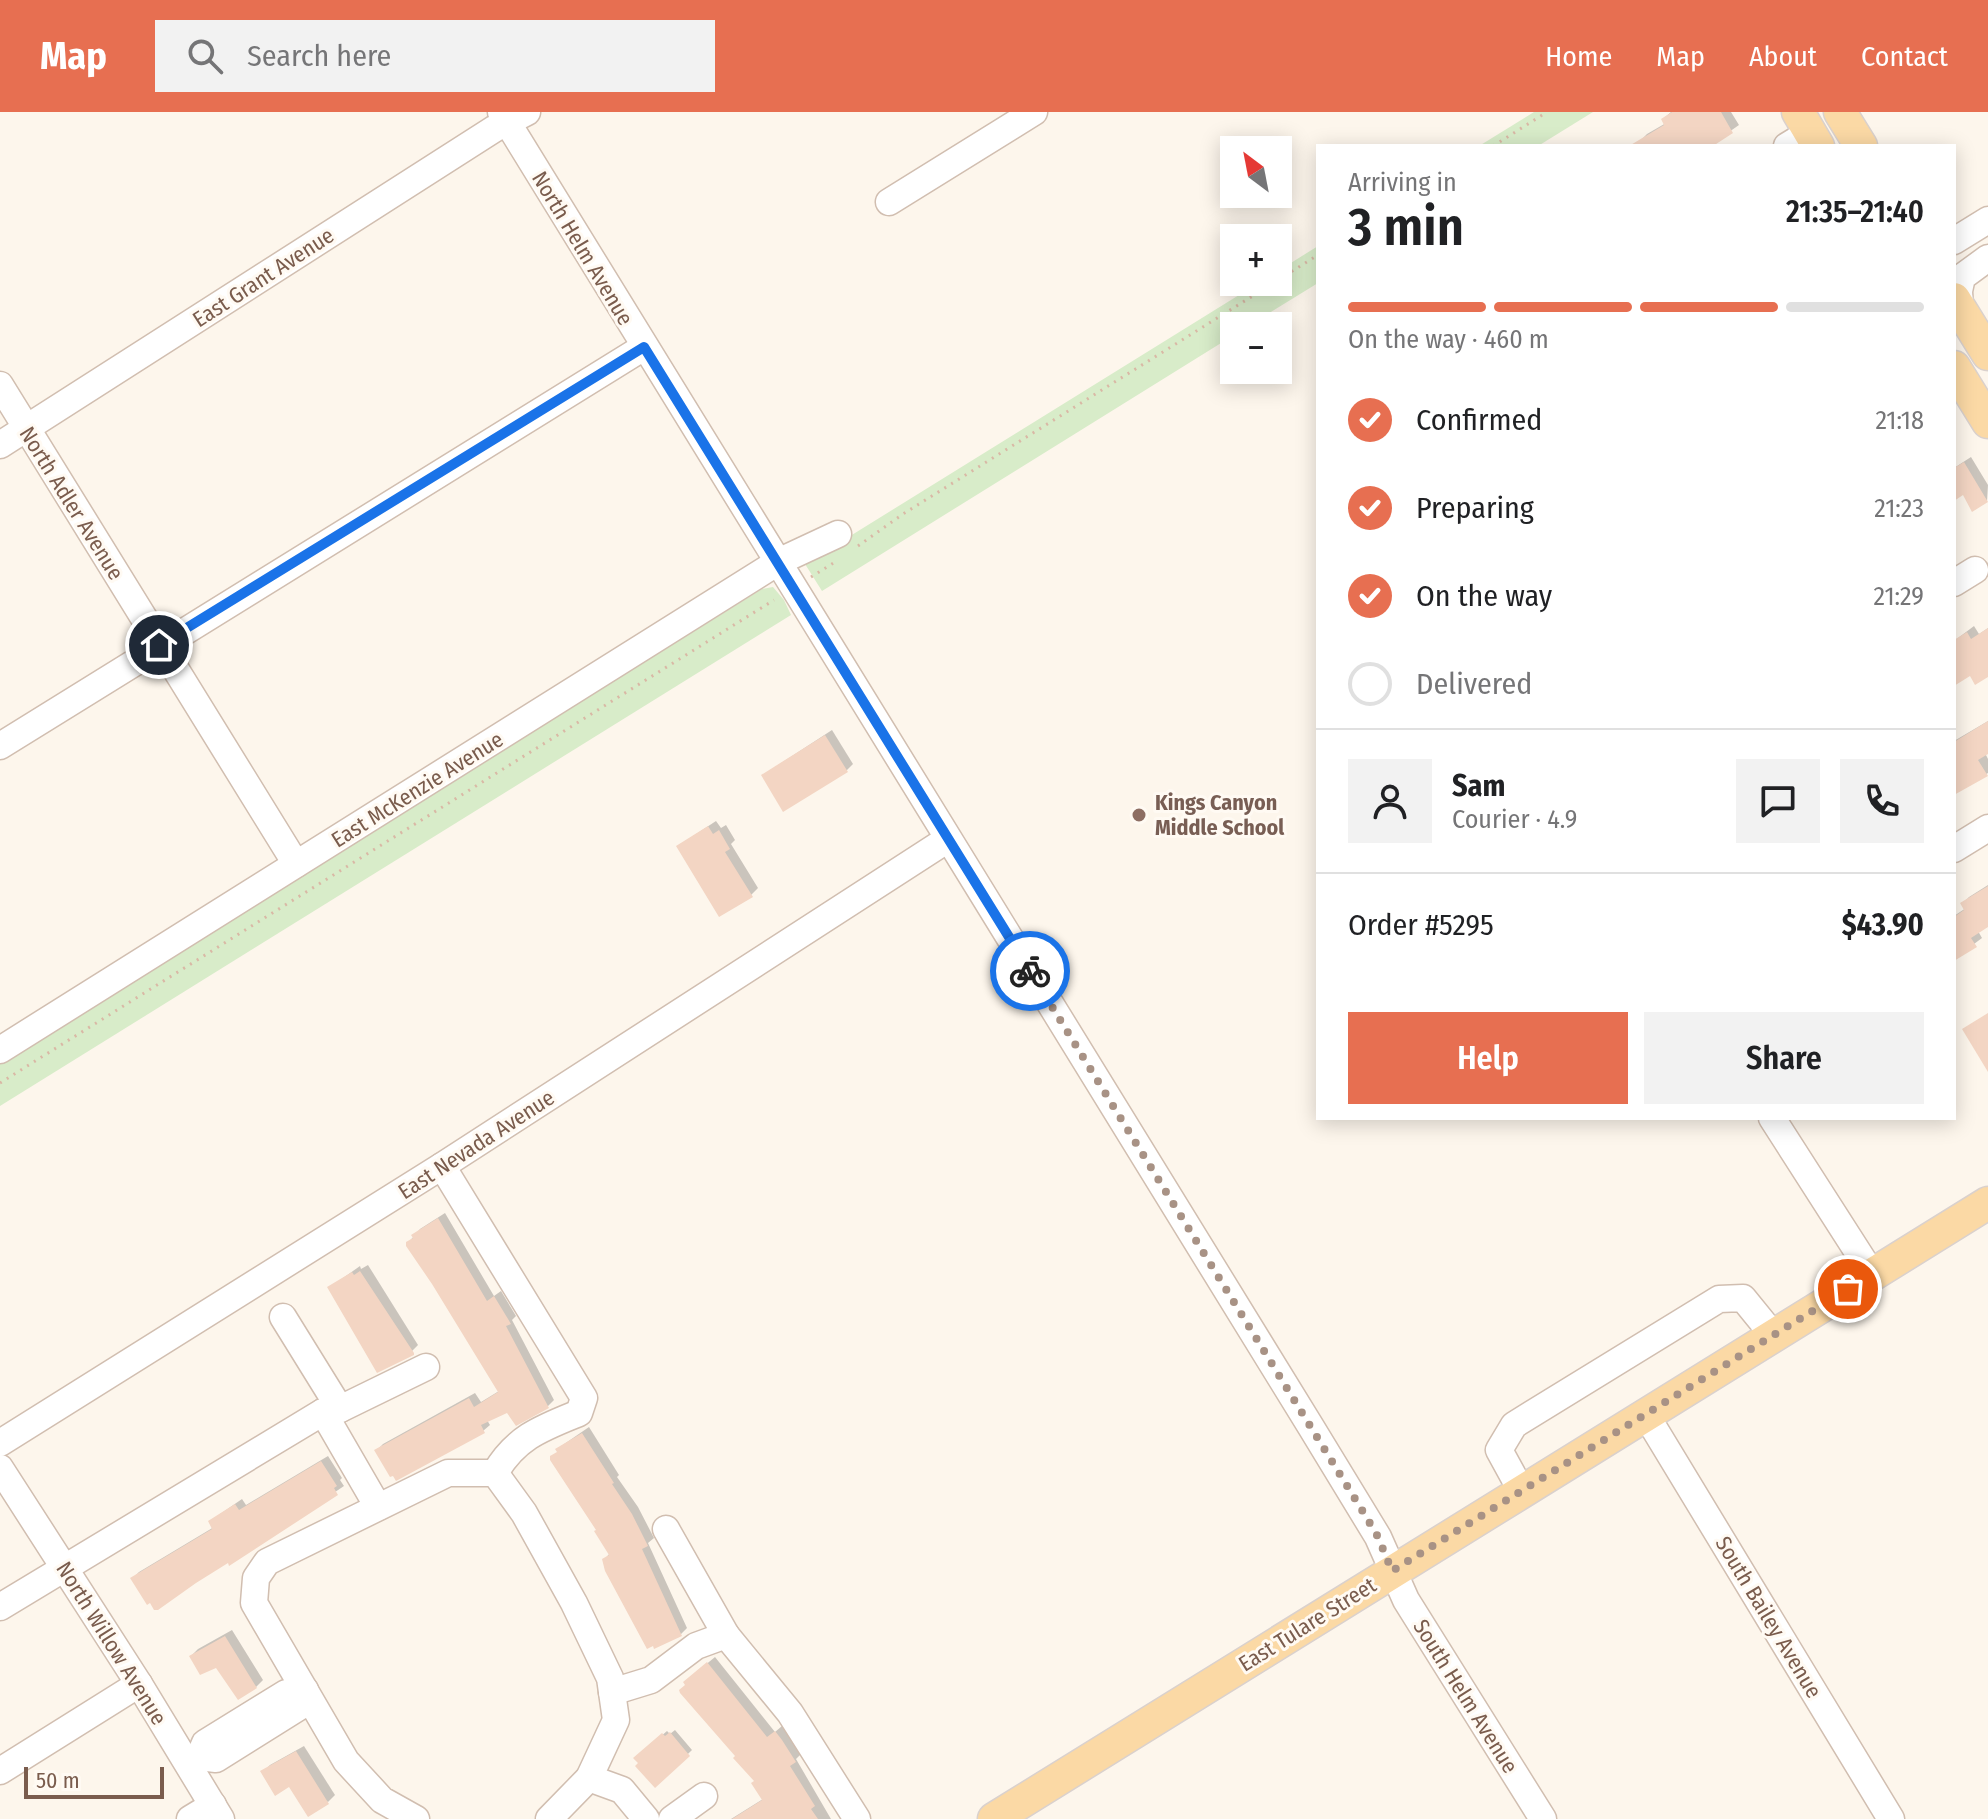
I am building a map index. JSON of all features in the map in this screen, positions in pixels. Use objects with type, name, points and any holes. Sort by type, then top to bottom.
[{"type":"main road","points":[[1840,112],[1860,144]]},
{"type":"main road","points":[[1803,134],[1827,136],[1837,144]]},
{"type":"main road","points":[[1957,304],[1988,354]]},
{"type":"main road","points":[[1956,370],[1988,422]]},
{"type":"main road","name":"East Tulare Street","points":[[994,1819],[1988,1203]]},
{"type":"street","points":[[889,202],[1034,112]]},
{"type":"street","name":"North Helm Avenue","points":[[511,115],[644,347],[1311,1427],[1378,1537],[1392,1571]]},
{"type":"street","name":"East Grant Avenue","points":[[0,445],[511,115]]},
{"type":"street","points":[[1956,240],[1988,220]]},
{"type":"street","points":[[1957,304],[1962,277],[1988,258]]},
{"type":"street","points":[[0,746],[644,347]]},
{"type":"street","name":"North Adler Avenue","points":[[0,385],[296,864]]},
{"type":"street","name":"East McKenzie Avenue","points":[[0,1050],[778,562],[844,548]]},
{"type":"street","points":[[1956,848],[1988,828]]},
{"type":"street","name":"East Nevada Avenue","points":[[0,1443],[442,1166],[948,839]]},
{"type":"street","points":[[1773,1120],[1872,1274]]},
{"type":"street","points":[[442,1166],[584,1398],[579,1413],[538,1430],[507,1452],[495,1473]]},
{"type":"street","points":[[1522,1492],[1499,1450],[1514,1425],[1719,1299],[1743,1298],[1774,1336]]},
{"type":"street","points":[[283,1317],[378,1507]]},
{"type":"street","points":[[0,1607],[332,1411],[426,1367]]},
{"type":"street","name":"South Bailey Avenue","points":[[1646,1415],[1891,1819]]},
{"type":"street","name":"North Willow Avenue","points":[[0,1468],[139,1684],[193,1760],[217,1812]]},
{"type":"street","points":[[416,1819],[382,1800],[346,1761],[254,1603],[256,1578],[267,1562],[448,1473],[495,1473]]},
{"type":"street","points":[[495,1473],[524,1513],[574,1603],[610,1678],[616,1720],[589,1778],[549,1819]]},
{"type":"street","points":[[666,1529],[726,1635],[790,1713],[857,1819]]},
{"type":"street","name":"South Helm Avenue","points":[[1392,1571],[1532,1815]]},
{"type":"street","points":[[612,1692],[651,1680],[696,1646],[726,1635]]},
{"type":"street","points":[[0,1771],[139,1684]]},
{"type":"street","points":[[193,1760],[205,1743],[286,1693],[303,1691]]},
{"type":"street","points":[[589,1778],[622,1790],[646,1819]]},
{"type":"street","points":[[672,1819],[704,1796]]},
{"type":"street","points":[[190,1819],[217,1812]]},
{"type":"path","points":[[1496,144],[1547,112]]},
{"type":"path","points":[[1292,271],[1316,256]]},
{"type":"path","points":[[0,1083],[795,588],[844,548],[1252,296]]},
{"type":"green space","points":[[1534,112],[1593,112],[1541,144],[1482,144]]},
{"type":"green space","points":[[1316,247],[1316,284],[1271,312],[1220,312],[1220,344],[822,591],[805,564],[1237,296],[1292,296],[1292,262]]},
{"type":"green space","points":[[773,587],[791,615],[0,1106],[0,1062],[762,589]]},
{"type":"building","points":[[1672,112],[1721,112],[1733,133],[1716,144],[1632,144],[1664,125],[1661,119]]},
{"type":"building","points":[[1964,462],[1988,502],[1972,512],[1963,495],[1956,500],[1956,467]]},
{"type":"building","points":[[1988,628],[1988,677],[1975,685],[1970,676],[1956,685],[1956,639],[1967,632],[1971,639]]},
{"type":"building","points":[[1988,721],[1988,754],[1978,760],[1988,776],[1956,794],[1956,741]]},
{"type":"building","points":[[825,735],[848,772],[783,812],[761,775]]},
{"type":"building","points":[[708,826],[713,834],[719,830],[730,849],[725,852],[753,897],[719,917],[676,846]]},
{"type":"building","points":[[1988,886],[1988,927],[1971,938],[1977,947],[1956,960],[1956,916],[1964,910],[1960,903]]},
{"type":"building","points":[[1988,1013],[1988,1072],[1962,1029]]},
{"type":"building","points":[[438,1218],[487,1301],[494,1296],[511,1324],[506,1326],[549,1408],[516,1426],[507,1413],[481,1425],[485,1433],[396,1481],[393,1476],[390,1477],[374,1450],[469,1398],[474,1407],[498,1392],[406,1246],[406,1242],[413,1238],[411,1235]]},
{"type":"building","points":[[360,1271],[414,1353],[377,1373],[327,1287],[352,1272],[354,1275]]},
{"type":"building","points":[[582,1433],[614,1483],[648,1546],[642,1549],[682,1636],[654,1649],[653,1646],[647,1649],[605,1571],[602,1559],[609,1555],[596,1530],[550,1460],[550,1456],[557,1452],[555,1449]]},
{"type":"building","points":[[321,1461],[337,1486],[334,1488],[338,1495],[158,1610],[154,1610],[150,1603],[147,1605],[130,1578],[212,1529],[208,1521],[235,1504],[239,1510]]},
{"type":"building","points":[[225,1636],[257,1688],[238,1700],[216,1668],[200,1675],[189,1656]]},
{"type":"building","points":[[707,1662],[767,1737],[775,1731],[782,1740],[796,1762],[790,1766],[815,1806],[811,1809],[818,1819],[732,1819],[762,1800],[751,1783],[754,1781],[733,1758],[735,1756],[680,1693],[679,1690],[685,1685],[683,1682]]},
{"type":"building","points":[[670,1732],[690,1756],[655,1788],[635,1766],[638,1763],[633,1758],[662,1733],[665,1736]]},
{"type":"building","points":[[296,1751],[329,1804],[308,1817],[289,1787],[275,1796],[260,1771]]},
{"type":"way so far","points":[[1030,971],[1365,1515],[1392,1571],[1848,1289]]},
{"type":"place","name":"Kings Canyon Middle School","points":[[1139,815]]},
{"type":"route","points":[[159,645],[644,347],[1030,971]]}]
